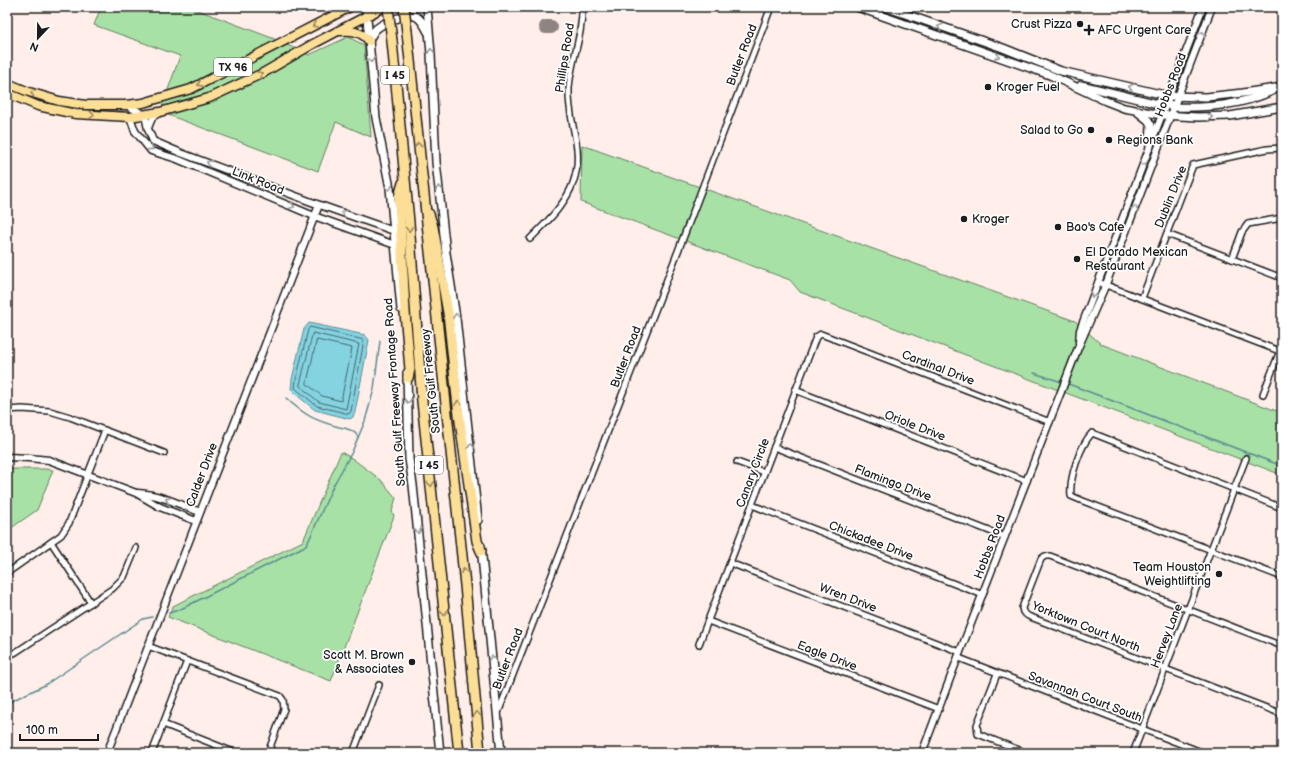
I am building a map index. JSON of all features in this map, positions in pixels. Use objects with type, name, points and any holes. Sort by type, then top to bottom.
[{"type":"highway","name":"South Gulf Freeway","points":[[388,7],[405,176],[422,401],[459,753]]},
{"type":"highway","name":"South Gulf Freeway","points":[[404,7],[465,585],[480,753]]},
{"type":"highway","points":[[405,176],[399,197],[405,312],[410,369],[408,378]]},
{"type":"highway","points":[[424,197],[434,227],[448,313],[458,406],[476,541],[481,551]]},
{"type":"main road","name":"TX 96","points":[[7,83],[29,92],[86,105],[126,105],[143,103],[191,88],[350,7]]},
{"type":"main road","name":"South Gulf Freeway Frontage Road","points":[[366,7],[376,118],[390,188],[394,245],[408,378],[409,459],[413,485],[440,753]]},
{"type":"main road","name":"TX 96","points":[[7,93],[38,106],[76,114],[130,117],[160,112],[208,98],[263,73],[313,44],[384,7]]},
{"type":"main road","points":[[427,7],[436,162],[446,253],[468,415],[501,753]]},
{"type":"main road","points":[[856,7],[960,44],[1086,86],[1165,106],[1208,107],[1232,105],[1262,96],[1282,87]]},
{"type":"main road","points":[[881,16],[885,7],[1061,71],[1168,96],[1206,97],[1282,87]]},
{"type":"main road","points":[[336,32],[350,30],[360,32],[369,41],[375,30],[399,17],[412,16],[418,18],[424,24],[429,34]]},
{"type":"main road","points":[[960,44],[966,36]]},
{"type":"main road","points":[[1050,74],[1106,102],[1162,115],[1198,117],[1230,116],[1282,107]]},
{"type":"main road","points":[[1136,110],[1150,122],[1150,146]]},
{"type":"street","name":"Phillips Road","points":[[530,239],[564,202],[570,191],[576,173],[578,154],[570,115],[569,89],[570,74],[580,33],[582,7]]},
{"type":"street","name":"Butler Road","points":[[498,714],[679,247],[770,7]]},
{"type":"street","name":"Hobbs Road","points":[[1078,348],[1080,330],[1203,7]]},
{"type":"street","name":"Hobbs Road","points":[[922,753],[1078,348],[1106,284],[1179,97],[1212,7]]},
{"type":"street","points":[[126,105],[145,115]]},
{"type":"street","points":[[148,129],[154,117],[160,112]]},
{"type":"street","name":"Link Road","points":[[145,115],[148,129],[153,141],[319,205],[394,231]]},
{"type":"street","name":"Link Road","points":[[130,117],[136,131],[151,150],[177,159],[314,216],[394,245]]},
{"type":"street","name":"Dublin Drive","points":[[1142,298],[1193,165],[1267,149],[1282,148]]},
{"type":"street","points":[[247,188],[250,179]]},
{"type":"street","name":"Calder Drive","points":[[107,753],[319,205]]},
{"type":"street","points":[[1232,259],[1242,232],[1248,224],[1282,218]]},
{"type":"street","points":[[1167,234],[1282,278]]},
{"type":"street","points":[[1098,282],[1281,352],[1263,394]]},
{"type":"street","name":"Canary Circle","points":[[699,644],[795,390],[816,337],[819,334]]},
{"type":"street","name":"Cardinal Drive","points":[[819,334],[1050,422]]},
{"type":"street","name":"Oriole Drive","points":[[795,390],[1027,481]]},
{"type":"street","points":[[7,410],[22,409],[50,411],[70,416],[164,453]]},
{"type":"street","points":[[7,573],[61,535],[69,524],[105,430]]},
{"type":"street","points":[[1282,508],[1092,433],[1086,440],[1076,465],[1070,487],[1071,496],[1282,577]]},
{"type":"street","name":"Flamingo Drive","points":[[774,447],[1005,537]]},
{"type":"street","points":[[7,457],[49,460],[136,493],[160,507],[196,521]]},
{"type":"street","name":"Hervey Lane","points":[[1133,753],[1246,458]]},
{"type":"street","points":[[737,462],[764,472]]},
{"type":"street","points":[[136,493],[161,497],[200,512]]},
{"type":"street","name":"Chickadee Drive","points":[[752,505],[983,595]]},
{"type":"street","points":[[51,542],[91,602]]},
{"type":"street","points":[[7,656],[16,652],[112,589],[124,577],[136,548]]},
{"type":"street","name":"Yorktown Court North","points":[[1188,610],[1050,556],[1045,556],[1041,559],[1022,608],[1028,616],[1282,714]]},
{"type":"street","name":"Wren Drive","points":[[730,563],[959,655]]},
{"type":"street","points":[[1188,610],[1282,646]]},
{"type":"street","name":"Eagle Drive","points":[[708,621],[939,709]]},
{"type":"street","points":[[148,646],[280,696],[284,700],[284,709],[267,752]]},
{"type":"street","name":"Savannah Court South","points":[[959,655],[997,674],[1204,753]]},
{"type":"street","points":[[152,753],[187,661]]},
{"type":"street","points":[[997,674],[977,725],[978,734],[1027,753]]},
{"type":"street","points":[[353,753],[379,685]]},
{"type":"street","points":[[163,724],[236,753]]},
{"type":"green space","points":[[101,7],[195,7],[195,9],[272,38],[309,55],[348,37],[364,45],[371,137],[336,122],[318,171],[160,112],[180,56],[94,25]]},
{"type":"green space","points":[[582,145],[1075,321],[1101,344],[1282,413],[1282,475],[800,292],[790,280],[581,202]]},
{"type":"green space","points":[[341,452],[381,480],[396,498],[392,511],[394,516],[331,681],[168,617],[173,606],[303,541]]},
{"type":"green space","points":[[7,470],[53,470],[37,510],[7,531]]},
{"type":"water","points":[[309,323],[365,335],[369,340],[355,412],[353,417],[350,419],[315,410],[291,389],[304,329]]},
{"type":"waterway","points":[[169,613],[181,609],[305,546],[333,486],[352,452],[365,421],[374,389],[380,341]]},
{"type":"waterway","points":[[1034,373],[1062,382]]},
{"type":"waterway","points":[[1066,383],[1282,466]]},
{"type":"waterway","points":[[286,398],[311,417],[331,425],[350,430],[358,437]]},
{"type":"waterway","points":[[7,703],[45,685],[143,619],[152,617]]},
{"type":"taxiway","points":[[546,27],[551,27]]},
{"type":"place","name":"Crust Pizza","points":[[1080,24]]},
{"type":"place","name":"AFC Urgent Care","points":[[1089,30]]},
{"type":"place","name":"Kroger Fuel","points":[[988,87]]},
{"type":"place","name":"Salad to Go","points":[[1091,130]]},
{"type":"place","name":"Regions Bank","points":[[1109,140]]},
{"type":"place","name":"Kroger","points":[[964,219]]},
{"type":"place","name":"Bao's Cafe","points":[[1058,227]]},
{"type":"place","name":"El Dorado Mexican Restaurant","points":[[1077,259]]},
{"type":"place","name":"Team Houston Weightlifting","points":[[1219,574]]},
{"type":"place","name":"Scott M. Brown & Associates","points":[[412,662]]}]
